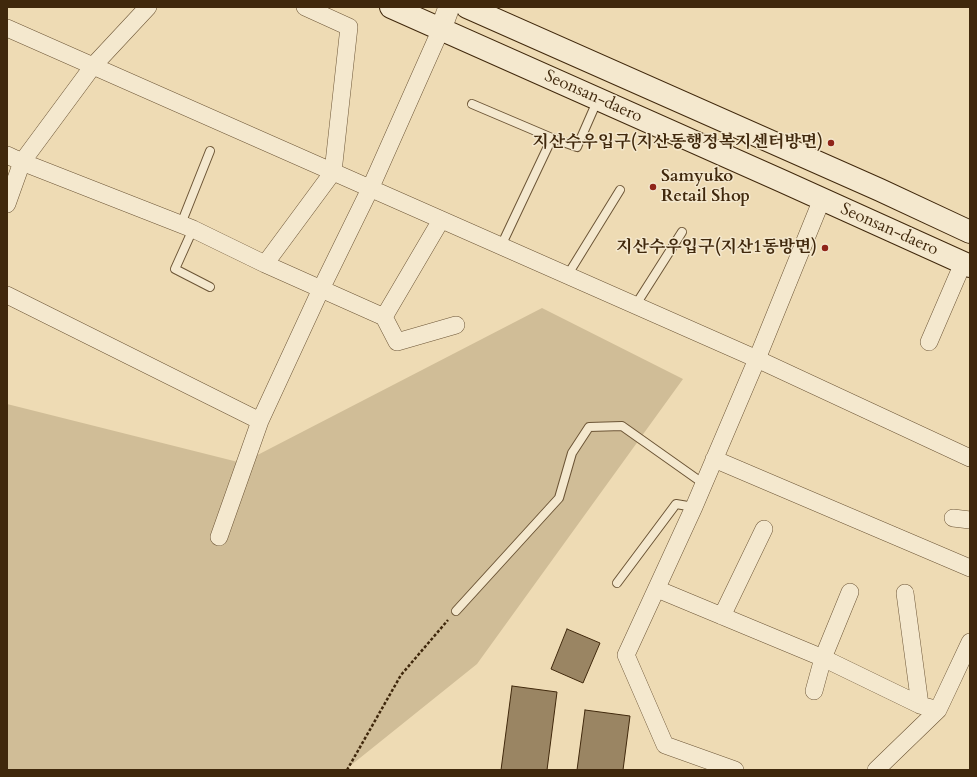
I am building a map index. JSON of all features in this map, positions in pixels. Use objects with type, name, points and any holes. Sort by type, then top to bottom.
[{"type":"main road","name":"Seonsan-daero","points":[[391,7],[822,199],[966,265]]},
{"type":"main road","name":"Seonsan-daero","points":[[467,7],[880,190],[970,232]]},
{"type":"street","points":[[7,204],[15,159],[93,66],[148,7]]},
{"type":"street","points":[[265,264],[333,172],[349,27],[305,7]]},
{"type":"street","points":[[220,537],[260,421],[321,289],[370,189],[441,29],[449,7]]},
{"type":"street","points":[[7,28],[757,359],[970,458]]},
{"type":"street","points":[[15,159],[187,227],[265,264],[384,317],[397,342],[456,325]]},
{"type":"street","points":[[735,770],[665,745],[626,654],[704,484],[822,199]]},
{"type":"street","points":[[384,317],[441,220]]},
{"type":"street","points":[[929,342],[966,265]]},
{"type":"street","points":[[7,295],[260,421]]},
{"type":"street","points":[[714,459],[970,568]]},
{"type":"street","points":[[953,518],[970,520]]},
{"type":"street","points":[[722,616],[764,529]]},
{"type":"street","points":[[657,589],[824,658],[920,705],[938,710]]},
{"type":"street","points":[[814,691],[824,658],[850,592]]},
{"type":"street","points":[[905,593],[920,705]]},
{"type":"street","points":[[876,770],[938,710],[970,642]]},
{"type":"lane","points":[[472,104],[577,147],[598,99]]},
{"type":"lane","points":[[501,246],[552,138]]},
{"type":"lane","points":[[210,151],[175,269],[210,287]]},
{"type":"lane","points":[[567,276],[620,190]]},
{"type":"lane","points":[[635,306],[682,232]]},
{"type":"lane","points":[[456,611],[559,498],[572,453],[589,427],[622,426],[704,484]]},
{"type":"lane","points":[[617,583],[676,504],[694,507]]},
{"type":"path","points":[[347,770],[401,675],[456,611]]},
{"type":"shaded area","points":[[542,308],[683,379],[477,664],[345,770],[7,770],[7,404],[242,463]]},
{"type":"building","points":[[567,629],[600,643],[583,683],[551,669]]},
{"type":"building","points":[[512,686],[557,692],[547,770],[501,770]]},
{"type":"building","points":[[585,710],[630,716],[623,770],[577,770]]},
{"type":"place","name":"지산수우입구(지산동행정복지센터방면)","points":[[831,143]]},
{"type":"place","name":"Samyuko Retail Shop","points":[[653,187]]},
{"type":"place","name":"지산수우입구(지산1동방면)","points":[[825,248]]}]
